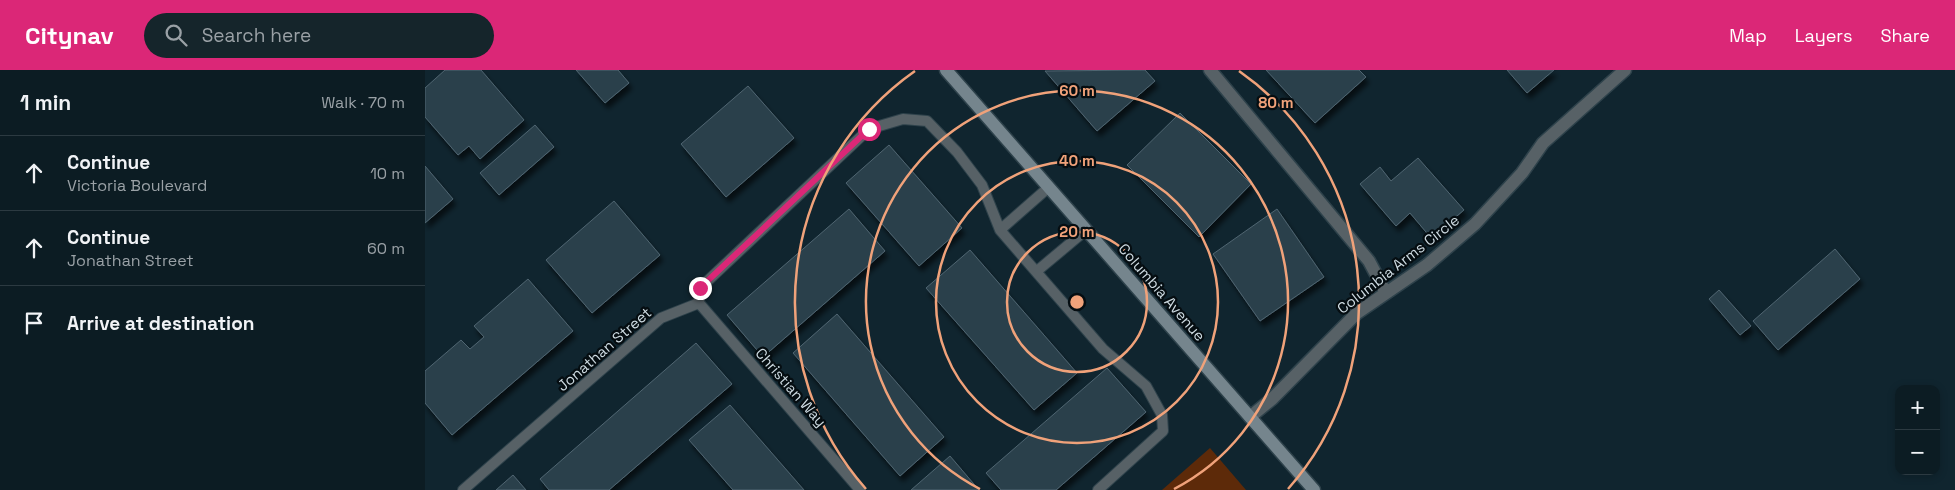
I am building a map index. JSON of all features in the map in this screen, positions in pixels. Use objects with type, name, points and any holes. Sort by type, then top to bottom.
[{"type":"street","name":"Columbia Avenue","points":[[946,70],[1314,490]]},
{"type":"street","points":[[1210,70],[1369,261],[1386,293]]},
{"type":"street","name":"Columbia Arms Circle","points":[[1250,417],[1272,399],[1357,313],[1427,265],[1475,224],[1522,173],[1543,143],[1625,70]]},
{"type":"lane","points":[[699,303],[700,288],[869,129],[903,119],[927,121],[957,152],[982,185],[1000,230],[1103,349],[1146,386],[1163,415],[1163,430],[1098,490]]},
{"type":"lane","points":[[1000,230],[1049,187]]},
{"type":"lane","points":[[1037,271],[1086,230]]},
{"type":"lane","name":"Jonathan Street","points":[[463,490],[661,318],[699,303]]},
{"type":"lane","name":"Christian Way","points":[[699,303],[860,490]]},
{"type":"shaded area","points":[[1210,448],[1246,490],[1162,490]]},
{"type":"building","points":[[445,70],[481,70],[524,120],[480,159],[469,146],[458,155],[425,117],[425,88]]},
{"type":"building","points":[[576,70],[618,70],[629,83],[605,103]]},
{"type":"building","points":[[1145,70],[1155,81],[1097,131],[1045,71]]},
{"type":"building","points":[[1266,70],[1359,70],[1366,77],[1315,123]]},
{"type":"building","points":[[1507,70],[1554,70],[1527,93]]},
{"type":"building","points":[[748,86],[794,138],[726,197],[681,144]]},
{"type":"building","points":[[1180,113],[1251,184],[1199,237],[1127,165]]},
{"type":"building","points":[[535,125],[554,147],[499,195],[480,173]]},
{"type":"building","points":[[889,145],[962,228],[919,266],[846,183]]},
{"type":"building","points":[[1418,158],[1464,210],[1431,238],[1410,213],[1396,226],[1360,184],[1380,167],[1391,181]]},
{"type":"building","points":[[425,166],[453,199],[425,223]]},
{"type":"building","points":[[614,201],[660,255],[592,313],[546,260]]},
{"type":"building","points":[[849,209],[885,251],[763,357],[727,315]]},
{"type":"building","points":[[1277,209],[1324,277],[1260,321],[1213,254]]},
{"type":"building","points":[[1835,249],[1860,279],[1778,350],[1753,321]]},
{"type":"building","points":[[970,250],[1077,373],[1034,410],[926,288]]},
{"type":"building","points":[[528,279],[573,331],[452,435],[425,403],[425,371],[461,340],[470,349],[484,337],[474,326]]},
{"type":"building","points":[[1719,290],[1751,326],[1740,335],[1709,299]]},
{"type":"building","points":[[837,314],[944,437],[900,476],[793,353]]},
{"type":"building","points":[[696,343],[732,384],[609,490],[549,490],[540,479]]},
{"type":"building","points":[[1107,368],[1146,412],[1056,490],[1001,490],[986,473]]},
{"type":"building","points":[[730,405],[804,490],[733,490],[689,440]]},
{"type":"building","points":[[950,456],[979,490],[911,490]]},
{"type":"building","points":[[513,475],[526,490],[496,490]]},
{"type":"route","points":[[700,288],[869,129]]}]
